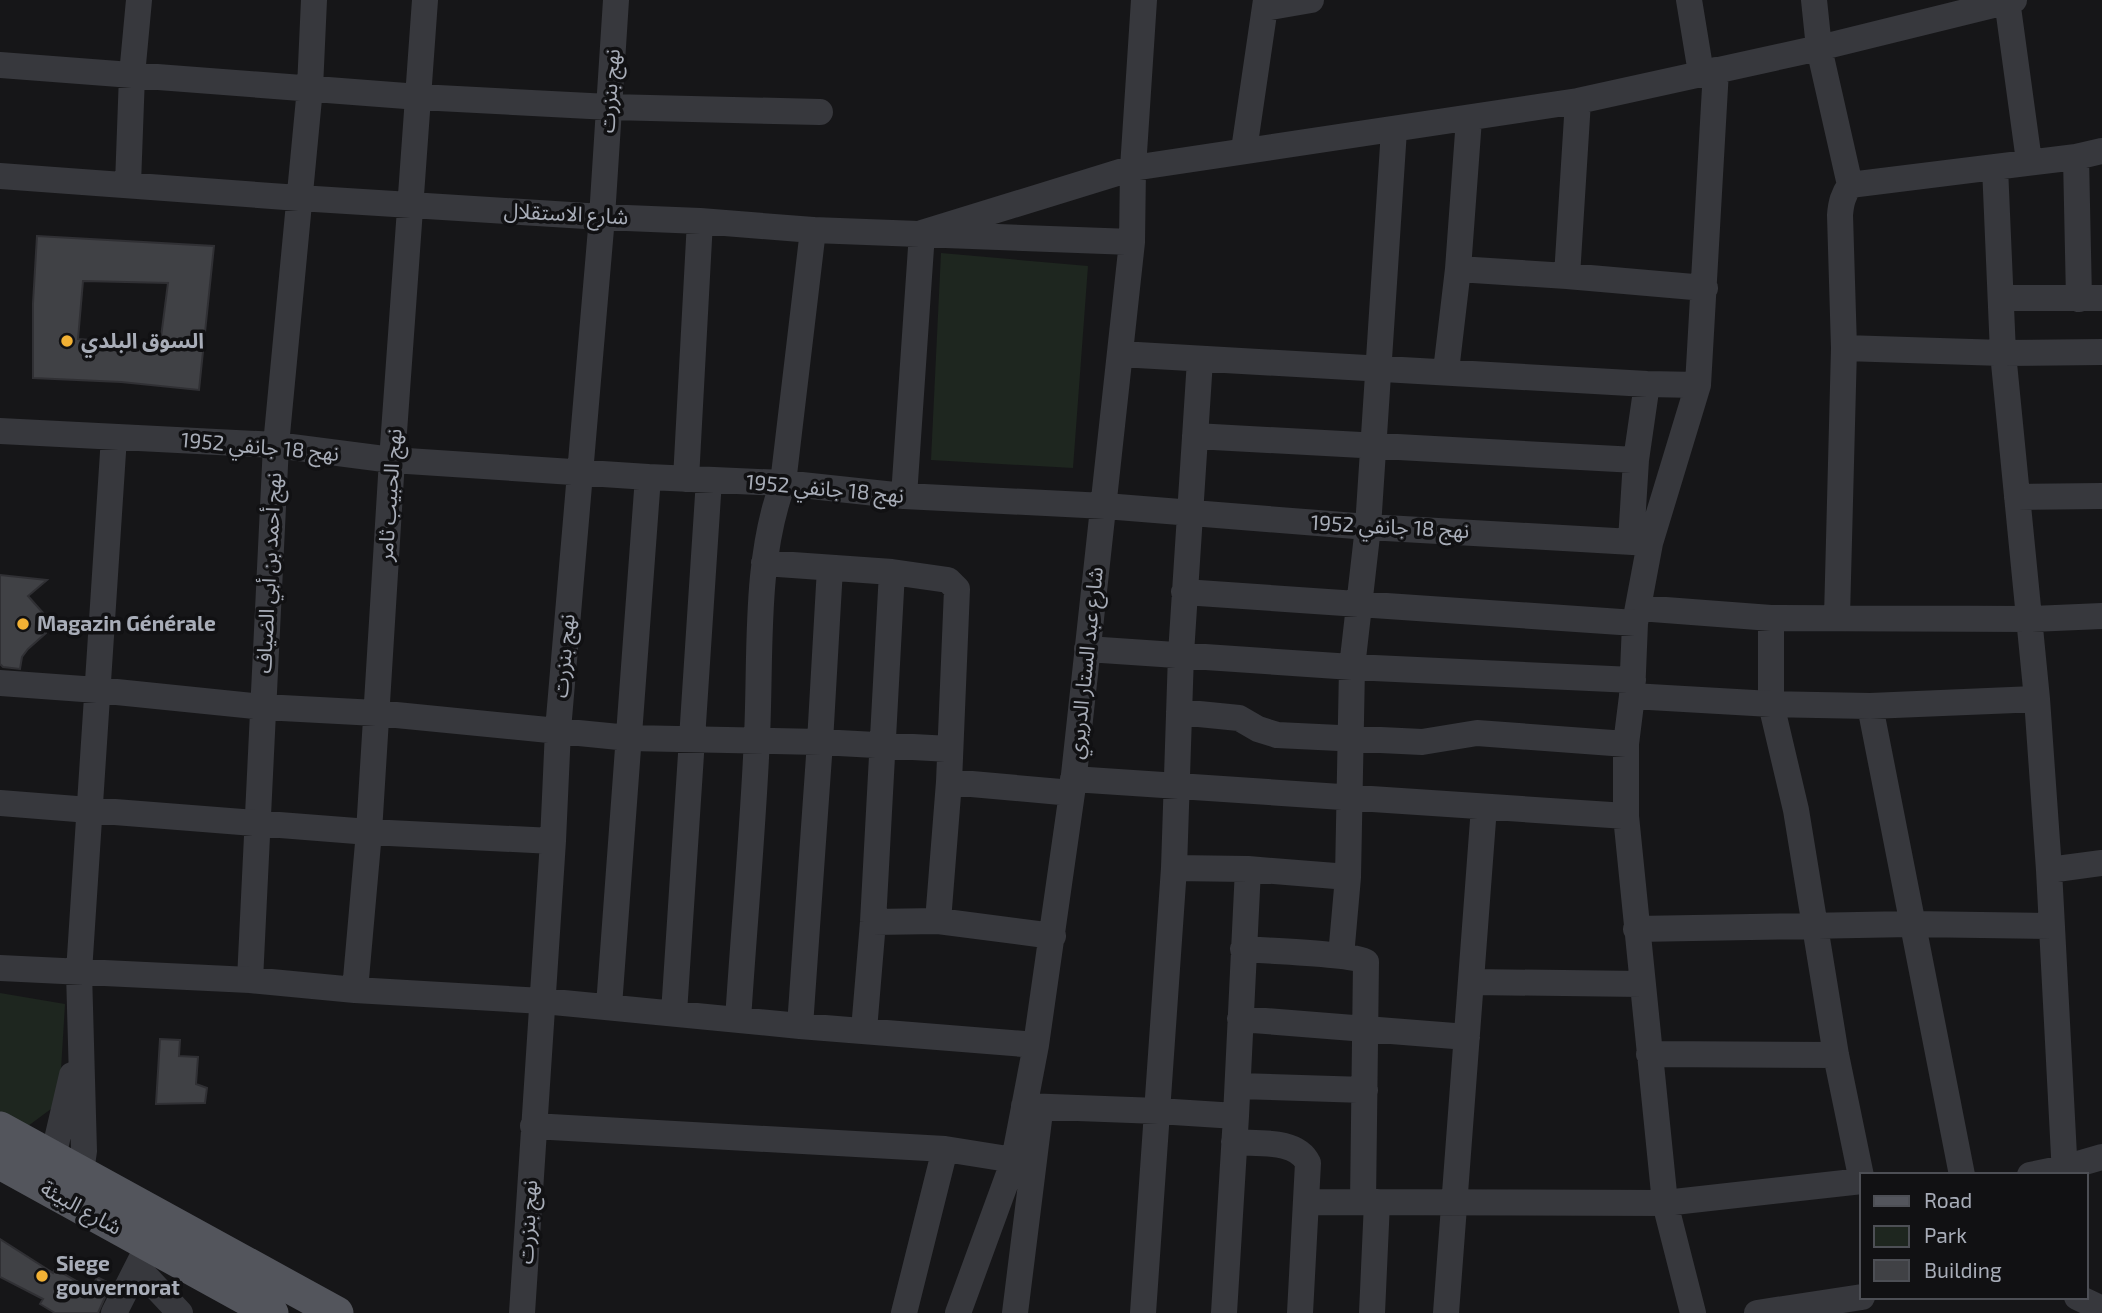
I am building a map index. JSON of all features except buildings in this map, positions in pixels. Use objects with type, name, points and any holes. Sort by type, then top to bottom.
[{"type":"main road","points":[[0,1128],[62,1179],[337,1313]]},
{"type":"main road","name":"شارع البيئة","points":[[0,1163],[62,1179],[143,1257],[272,1313]]},
{"type":"street","points":[[128,184],[132,75],[139,0]]},
{"type":"street","name":"نهج أحمد بن أبي الضياف","points":[[250,980],[276,445],[310,88],[314,0]]},
{"type":"street","name":"نهج الحبيب ثامر","points":[[355,990],[369,832],[425,0]]},
{"type":"street","name":"نهج بنزرت","points":[[522,1313],[558,730],[602,217],[616,0]]},
{"type":"street","name":"شارع عبد الستار الدريري","points":[[958,1313],[1032,1107],[1035,1045],[1073,786],[1132,242],[1133,167],[1144,0]]},
{"type":"street","points":[[1244,150],[1265,4],[1311,0]]},
{"type":"street","points":[[1640,542],[1698,385],[1705,288],[1708,71],[1689,0]]},
{"type":"street","points":[[1814,0],[1819,48],[1850,185],[1840,206],[1844,348],[1837,617]]},
{"type":"street","points":[[904,496],[922,233],[1133,167],[1578,101],[1819,48],[2010,0],[2029,161]]},
{"type":"street","points":[[0,65],[419,97],[609,107],[820,112]]},
{"type":"street","points":[[1567,276],[1578,101]]},
{"type":"street","points":[[1447,371],[1469,119]]},
{"type":"street","points":[[1341,956],[1348,877],[1352,667],[1368,527],[1394,130]]},
{"type":"street","points":[[1850,185],[2089,154],[2091,298],[2002,298]]},
{"type":"street","points":[[1994,167],[2003,353],[2037,699],[2065,1171]]},
{"type":"street","name":"شارع الاستقلال","points":[[0,176],[299,198],[813,230],[1132,242]]},
{"type":"street","points":[[674,1013],[692,738],[700,221]]},
{"type":"street","points":[[738,1020],[757,740],[764,563],[775,505],[783,483],[813,230]]},
{"type":"street","points":[[1458,269],[1705,288]]},
{"type":"street","points":[[1844,348],[2003,353],[2102,352]]},
{"type":"street","points":[[1120,354],[1698,385]]},
{"type":"street","points":[[1143,1313],[1174,868],[1184,592],[1200,359]]},
{"type":"street","points":[[1647,384],[1636,460],[1640,542],[1632,688],[1626,744],[1626,816],[1665,1203],[1693,1313]]},
{"type":"street","name":"نهج 18 جانفي 1952","points":[[0,430],[276,445],[392,460],[783,483],[904,496],[1105,506],[1368,527],[1640,542]]},
{"type":"street","points":[[62,1179],[84,1132],[79,972],[114,436]]},
{"type":"street","points":[[1195,436],[1636,460]]},
{"type":"street","points":[[609,1006],[648,477]]},
{"type":"street","points":[[2017,497],[2102,496]]},
{"type":"street","points":[[764,563],[892,572],[948,580],[957,589],[949,782],[938,921]]},
{"type":"street","points":[[800,1026],[830,568]]},
{"type":"street","points":[[864,1030],[873,922],[892,572]]},
{"type":"street","points":[[1184,592],[1359,604],[1637,615],[2031,619],[2102,616]]},
{"type":"street","points":[[1771,618],[1771,704],[1796,810],[1836,1055],[1860,1173]]},
{"type":"street","points":[[1087,649],[1632,688],[1771,704],[1870,706],[2037,699]]},
{"type":"street","points":[[0,683],[263,707],[376,713],[629,738],[820,742],[950,749]]},
{"type":"street","points":[[1870,706],[1962,1173]]},
{"type":"street","points":[[1179,712],[1239,718],[1258,729],[1277,735],[1422,742],[1477,733],[1626,744]]},
{"type":"street","points":[[949,782],[1176,786],[1626,816]]},
{"type":"street","points":[[0,803],[369,832],[553,841]]},
{"type":"street","points":[[1446,1313],[1473,982],[1484,807]]},
{"type":"street","points":[[2049,870],[2102,863]]},
{"type":"street","points":[[1174,868],[1248,869],[1348,877]]},
{"type":"street","points":[[1224,1313],[1248,869]]},
{"type":"street","points":[[873,922],[938,921],[1053,936]]},
{"type":"street","points":[[1636,929],[1911,924],[2052,926]]},
{"type":"street","points":[[1243,949],[1360,958],[1367,965],[1365,1090],[1372,1313]]},
{"type":"street","points":[[0,968],[250,980],[355,990],[542,1001],[1035,1045]]},
{"type":"street","points":[[1473,982],[1642,984]]},
{"type":"street","points":[[1240,1019],[1467,1037]]},
{"type":"street","points":[[1649,1054],[1836,1055]]},
{"type":"street","points":[[1238,1086],[1365,1090]]},
{"type":"street","points":[[1015,1313],[1032,1107],[1158,1111],[1235,1129],[1303,1153],[1308,1163],[1300,1313]]},
{"type":"street","points":[[533,1126],[945,1149],[1014,1160]]},
{"type":"street","points":[[904,1313],[945,1149]]},
{"type":"street","points":[[2048,1173],[2065,1171],[2102,1157]]},
{"type":"street","points":[[1306,1202],[1665,1203],[1860,1181]]},
{"type":"street","points":[[114,1313],[143,1257],[180,1313]]},
{"type":"street","points":[[1758,1313],[1860,1297]]},
{"type":"street","points":[[2080,1299],[2102,1310]]},
{"type":"green space","points":[[941,253],[1088,266],[1073,468],[931,460]]},
{"type":"green space","points":[[0,993],[65,1004],[59,1103],[24,1129],[0,1117]]},
{"type":"place","name":"السوق البلدي","points":[[67,341]]},
{"type":"place","name":"Magazin Générale","points":[[23,624]]},
{"type":"place","name":"Siege gouvernorat","points":[[42,1276]]}]
